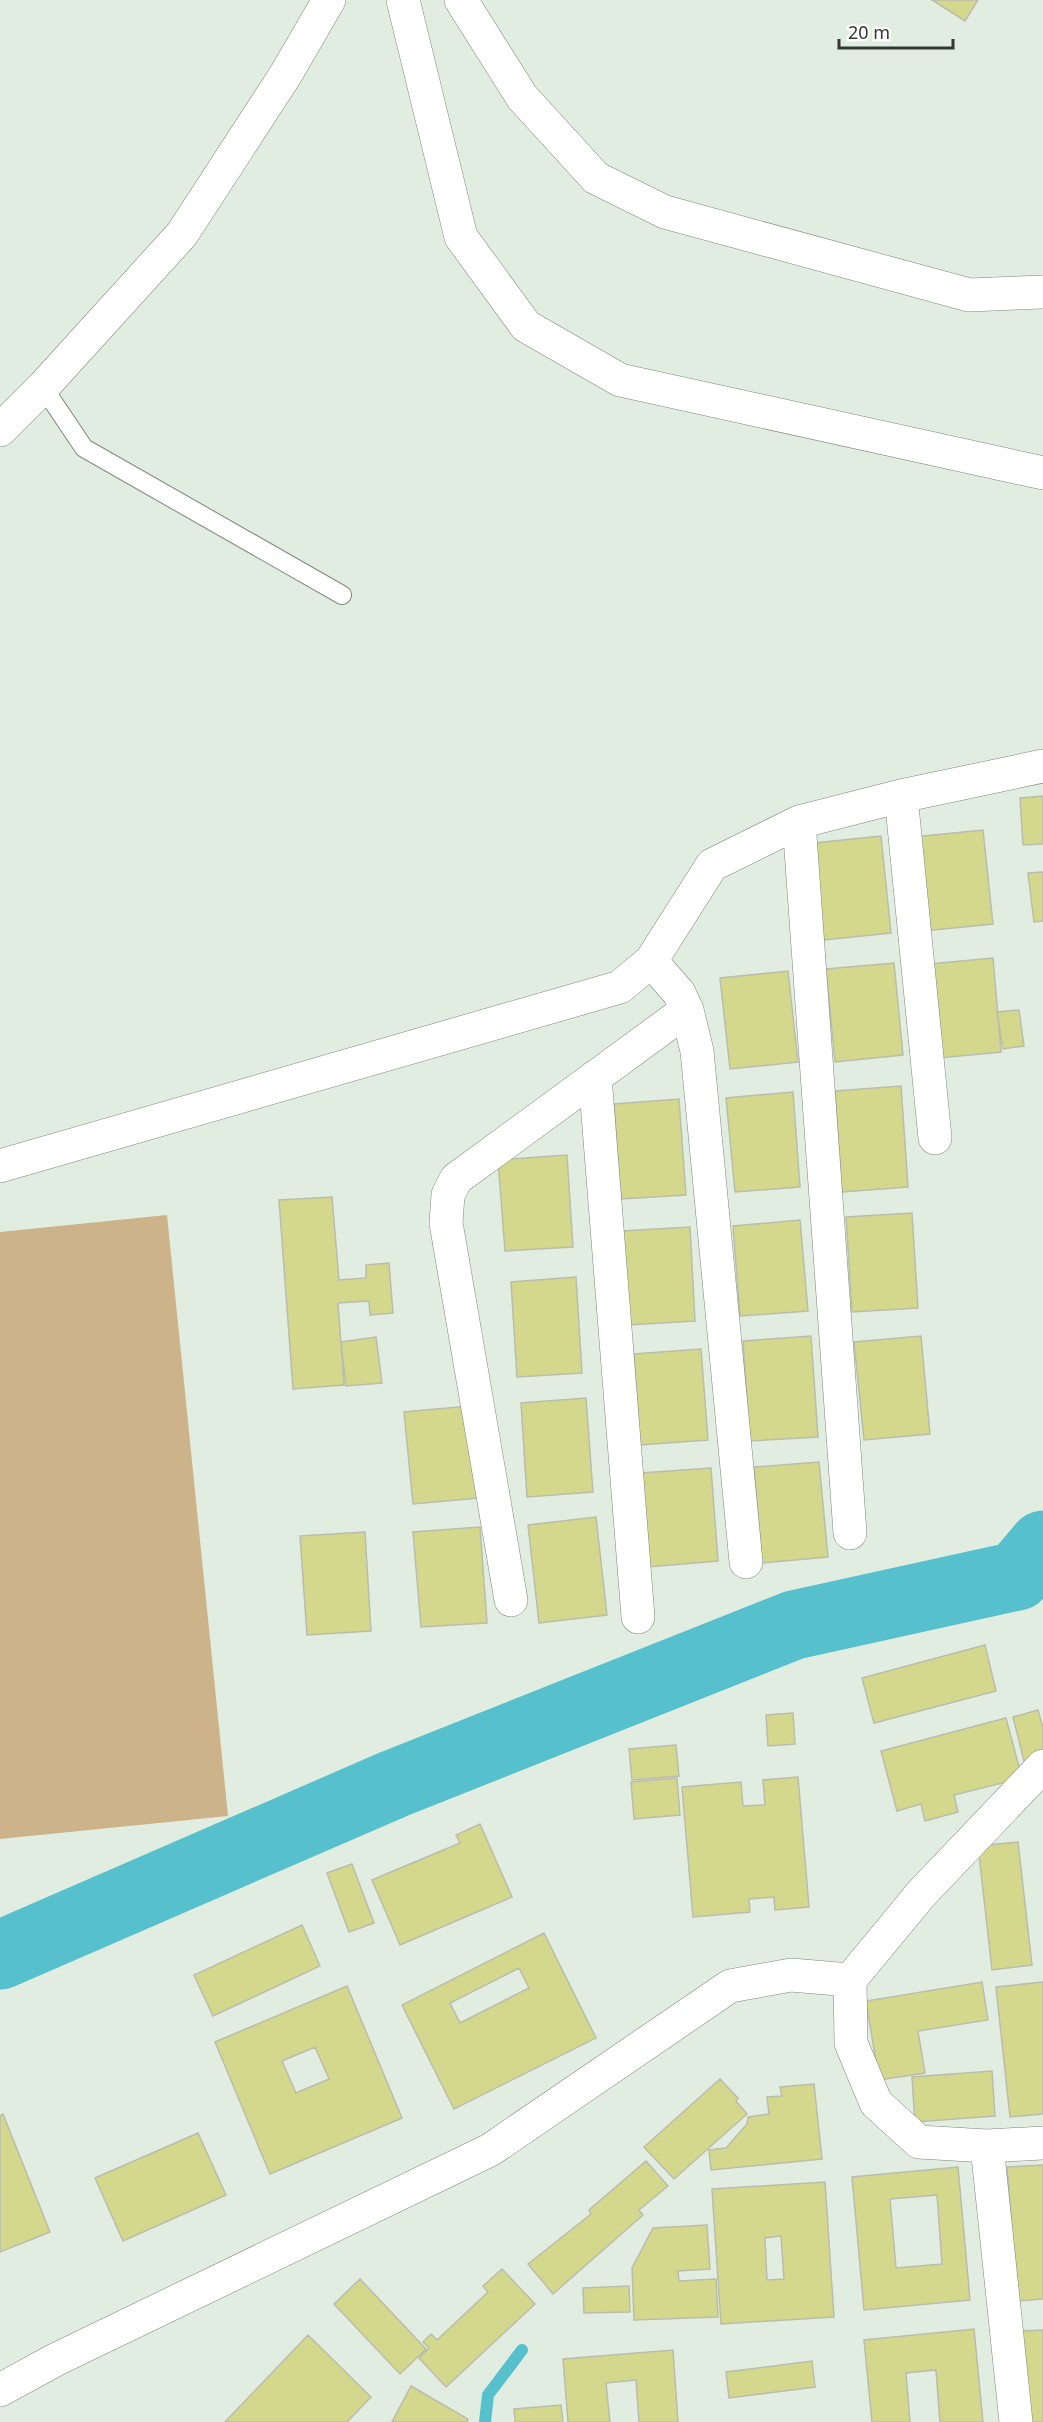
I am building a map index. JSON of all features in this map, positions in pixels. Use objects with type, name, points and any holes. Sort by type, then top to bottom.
[{"type":"street","points":[[0,430],[43,387],[182,234],[286,74],[329,0]]},
{"type":"street","points":[[403,0],[460,237],[526,327],[620,380],[1043,473]]},
{"type":"street","points":[[461,0],[522,97],[596,178],[664,212],[969,295],[1043,292]]},
{"type":"street","points":[[0,405],[43,387]]},
{"type":"street","points":[[0,1166],[620,987],[651,961],[712,865],[799,822],[901,796],[1043,766]]},
{"type":"street","points":[[901,796],[935,1138]]},
{"type":"street","points":[[799,822],[850,1533]]},
{"type":"street","points":[[651,961],[679,993],[687,1011],[697,1051],[746,1562]]},
{"type":"street","points":[[511,1600],[446,1223],[448,1195],[456,1179],[687,1011]]},
{"type":"street","points":[[595,1077],[638,1617]]},
{"type":"street","points":[[1043,1766],[921,1894],[850,1980],[851,2043],[876,2103],[919,2142],[987,2146],[1043,2143]]},
{"type":"street","points":[[0,2390],[55,2360],[490,2150],[730,1986],[791,1975],[850,1980]]},
{"type":"street","points":[[987,2146],[1016,2422]]},
{"type":"lane","points":[[43,387],[84,447],[342,595]]},
{"type":"shaded area","points":[[167,1215],[228,1816],[0,1839],[0,1232]]},
{"type":"building","points":[[932,0],[978,0],[965,21]]},
{"type":"building","points":[[1043,796],[1043,844],[1023,845],[1020,798]]},
{"type":"building","points":[[983,830],[993,924],[924,931],[914,837]]},
{"type":"building","points":[[881,836],[891,933],[824,940],[814,843]]},
{"type":"building","points":[[1043,872],[1043,921],[1034,922],[1028,873]]},
{"type":"building","points":[[993,958],[1001,1052],[939,1058],[930,964]]},
{"type":"building","points":[[894,963],[903,1055],[835,1062],[826,969]]},
{"type":"building","points":[[788,971],[798,1062],[730,1069],[720,978]]},
{"type":"building","points":[[1019,1010],[1024,1046],[1003,1049],[997,1012]]},
{"type":"building","points":[[901,1086],[908,1187],[842,1192],[835,1091]]},
{"type":"building","points":[[793,1092],[800,1187],[735,1192],[726,1098]]},
{"type":"building","points":[[679,1099],[686,1195],[621,1199],[614,1104]]},
{"type":"building","points":[[567,1155],[573,1247],[505,1251],[498,1160]]},
{"type":"building","points":[[332,1197],[339,1280],[366,1278],[366,1265],[389,1263],[393,1313],[370,1315],[369,1301],[338,1303],[344,1385],[293,1389],[279,1200]]},
{"type":"building","points":[[912,1213],[918,1308],[852,1312],[846,1217]]},
{"type":"building","points":[[800,1220],[808,1311],[740,1316],[733,1226]]},
{"type":"building","points":[[690,1227],[695,1321],[628,1325],[622,1231]]},
{"type":"building","points":[[576,1277],[582,1373],[517,1377],[511,1282]]},
{"type":"building","points":[[811,1336],[818,1437],[750,1441],[743,1341]]},
{"type":"building","points":[[921,1336],[930,1434],[864,1440],[854,1342]]},
{"type":"building","points":[[376,1337],[382,1383],[346,1386],[341,1342]]},
{"type":"building","points":[[701,1349],[708,1440],[640,1445],[634,1354]]},
{"type":"building","points":[[586,1398],[593,1492],[527,1497],[521,1403]]},
{"type":"building","points":[[469,1406],[478,1498],[413,1504],[404,1412]]},
{"type":"building","points":[[819,1462],[828,1557],[762,1563],[754,1467]]},
{"type":"building","points":[[711,1468],[718,1561],[648,1567],[641,1473]]},
{"type":"building","points":[[596,1517],[607,1615],[539,1623],[528,1525]]},
{"type":"building","points":[[480,1527],[487,1623],[421,1627],[413,1532]]},
{"type":"building","points":[[365,1532],[371,1631],[307,1635],[300,1536]]},
{"type":"building","points":[[985,1645],[996,1691],[874,1723],[862,1678]]},
{"type":"building","points":[[1038,1710],[1043,1728],[1043,1756],[1024,1761],[1013,1717]]},
{"type":"building","points":[[793,1713],[795,1744],[768,1746],[766,1715]]},
{"type":"building","points":[[1006,1718],[1022,1778],[954,1795],[958,1812],[925,1821],[921,1804],[897,1811],[881,1751]]},
{"type":"building","points":[[676,1745],[679,1776],[632,1780],[629,1749]]},
{"type":"building","points":[[798,1777],[809,1907],[775,1910],[774,1897],[749,1899],[750,1912],[693,1917],[682,1787],[741,1782],[743,1806],[765,1805],[763,1780]]},
{"type":"building","points":[[677,1778],[680,1815],[634,1819],[631,1782]]},
{"type":"building","points":[[480,1824],[512,1897],[400,1945],[372,1880],[460,1843],[456,1835]]},
{"type":"building","points":[[1018,1842],[1032,1965],[992,1970],[978,1846]]},
{"type":"building","points":[[352,1864],[374,1923],[349,1932],[327,1873]]},
{"type":"building","points":[[302,1925],[320,1966],[213,2016],[194,1975]]},
{"type":"building","points":[[544,1933],[596,2038],[454,2109],[402,2005]],"holes":[[[519,1968],[529,1988],[460,2023],[450,2003]]]},
{"type":"building","points":[[982,1982],[988,2020],[918,2031],[925,2073],[879,2080],[866,2001]]},
{"type":"building","points":[[1043,1982],[1043,2114],[1010,2117],[996,1987]]},
{"type":"building","points":[[347,1986],[402,2118],[270,2174],[215,2042]],"holes":[[[315,2047],[329,2079],[296,2093],[282,2061]]]},
{"type":"building","points":[[992,2071],[995,2116],[915,2122],[912,2077]]},
{"type":"building","points":[[720,2079],[738,2098],[736,2101],[747,2114],[674,2179],[644,2147]]},
{"type":"building","points":[[814,2084],[822,2159],[711,2170],[709,2150],[726,2148],[747,2124],[748,2117],[769,2114],[767,2097],[782,2096],[780,2087]]},
{"type":"building","points":[[3,2114],[50,2232],[0,2252],[0,2116]]},
{"type":"building","points":[[198,2133],[226,2195],[123,2241],[95,2178]]},
{"type":"building","points":[[646,2161],[668,2186],[639,2210],[643,2215],[553,2294],[528,2264],[591,2214],[589,2210]]},
{"type":"building","points":[[1043,2165],[1043,2299],[1018,2301],[1007,2167]]},
{"type":"building","points":[[958,2167],[970,2300],[864,2310],[852,2177]],"holes":[[[937,2195],[942,2264],[896,2268],[890,2199]]]},
{"type":"building","points":[[825,2182],[834,2317],[721,2324],[712,2189]],"holes":[[[781,2236],[784,2279],[767,2280],[765,2238]]]},
{"type":"building","points":[[707,2225],[710,2269],[678,2271],[679,2281],[716,2279],[718,2317],[634,2320],[632,2268],[653,2228]]},
{"type":"building","points":[[502,2269],[535,2304],[446,2387],[419,2358],[429,2348],[423,2342],[431,2334],[437,2340],[488,2292],[483,2286]]},
{"type":"building","points":[[360,2279],[426,2349],[400,2374],[334,2304]]},
{"type":"building","points":[[629,2286],[630,2312],[584,2313],[583,2288]]},
{"type":"building","points":[[974,2329],[983,2422],[940,2422],[936,2370],[906,2373],[910,2422],[872,2422],[864,2340]]},
{"type":"building","points":[[1043,2330],[1043,2422],[1028,2422],[1022,2331]]},
{"type":"building","points":[[308,2335],[371,2397],[347,2422],[225,2422]]},
{"type":"building","points":[[673,2350],[678,2422],[639,2422],[636,2380],[606,2383],[610,2422],[568,2422],[563,2359]]},
{"type":"building","points":[[812,2361],[815,2387],[729,2398],[726,2372]]},
{"type":"building","points":[[411,2386],[468,2419],[467,2422],[392,2422]]},
{"type":"building","points":[[561,2405],[563,2422],[515,2422],[514,2409]]},
{"type":"waterway","points":[[0,1955],[394,1784],[794,1625],[1017,1576],[1043,1545]]},
{"type":"waterway","points":[[485,2422],[488,2395],[522,2350]]}]
